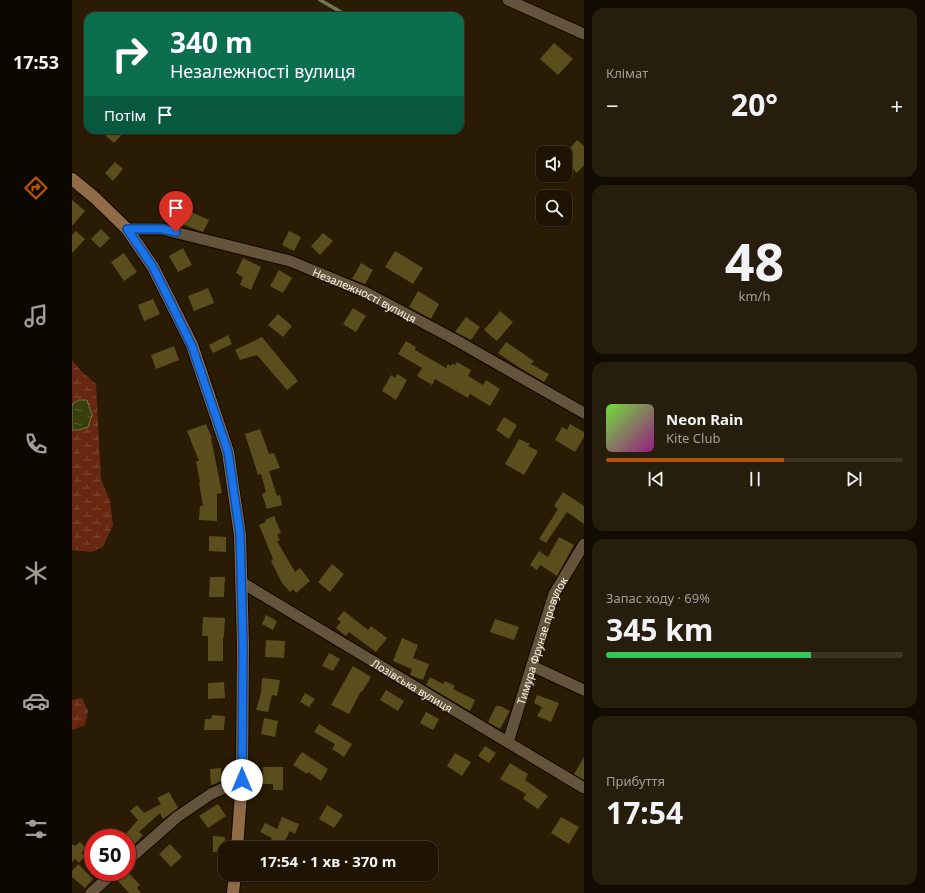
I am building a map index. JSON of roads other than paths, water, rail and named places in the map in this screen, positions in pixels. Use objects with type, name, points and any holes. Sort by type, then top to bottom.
[{"type":"main road","points":[[72,179],[94,196],[127,229],[153,267],[192,346],[228,452],[240,534],[243,645],[242,780],[238,841]]},
{"type":"main road","points":[[233,893],[234,881]]},
{"type":"street","points":[[508,0],[584,34]]},
{"type":"street","name":"Незалежності вулиця","points":[[127,229],[162,229],[290,260],[365,292],[452,338],[584,413]]},
{"type":"street","name":"Тимура Фрунзе провулок","points":[[508,742],[554,594],[584,544]]},
{"type":"street","name":"Лозівська вулиця","points":[[241,582],[584,788]]},
{"type":"street","points":[[532,666],[584,690]]},
{"type":"street","points":[[136,853],[177,817],[211,794],[242,780]]},
{"type":"street","points":[[91,893],[104,881]]},
{"type":"water","points":[[79,400],[87,400],[92,415],[88,427],[79,430],[72,430],[72,404]]},
{"type":"waterway","points":[[320,0],[341,12]]}]
